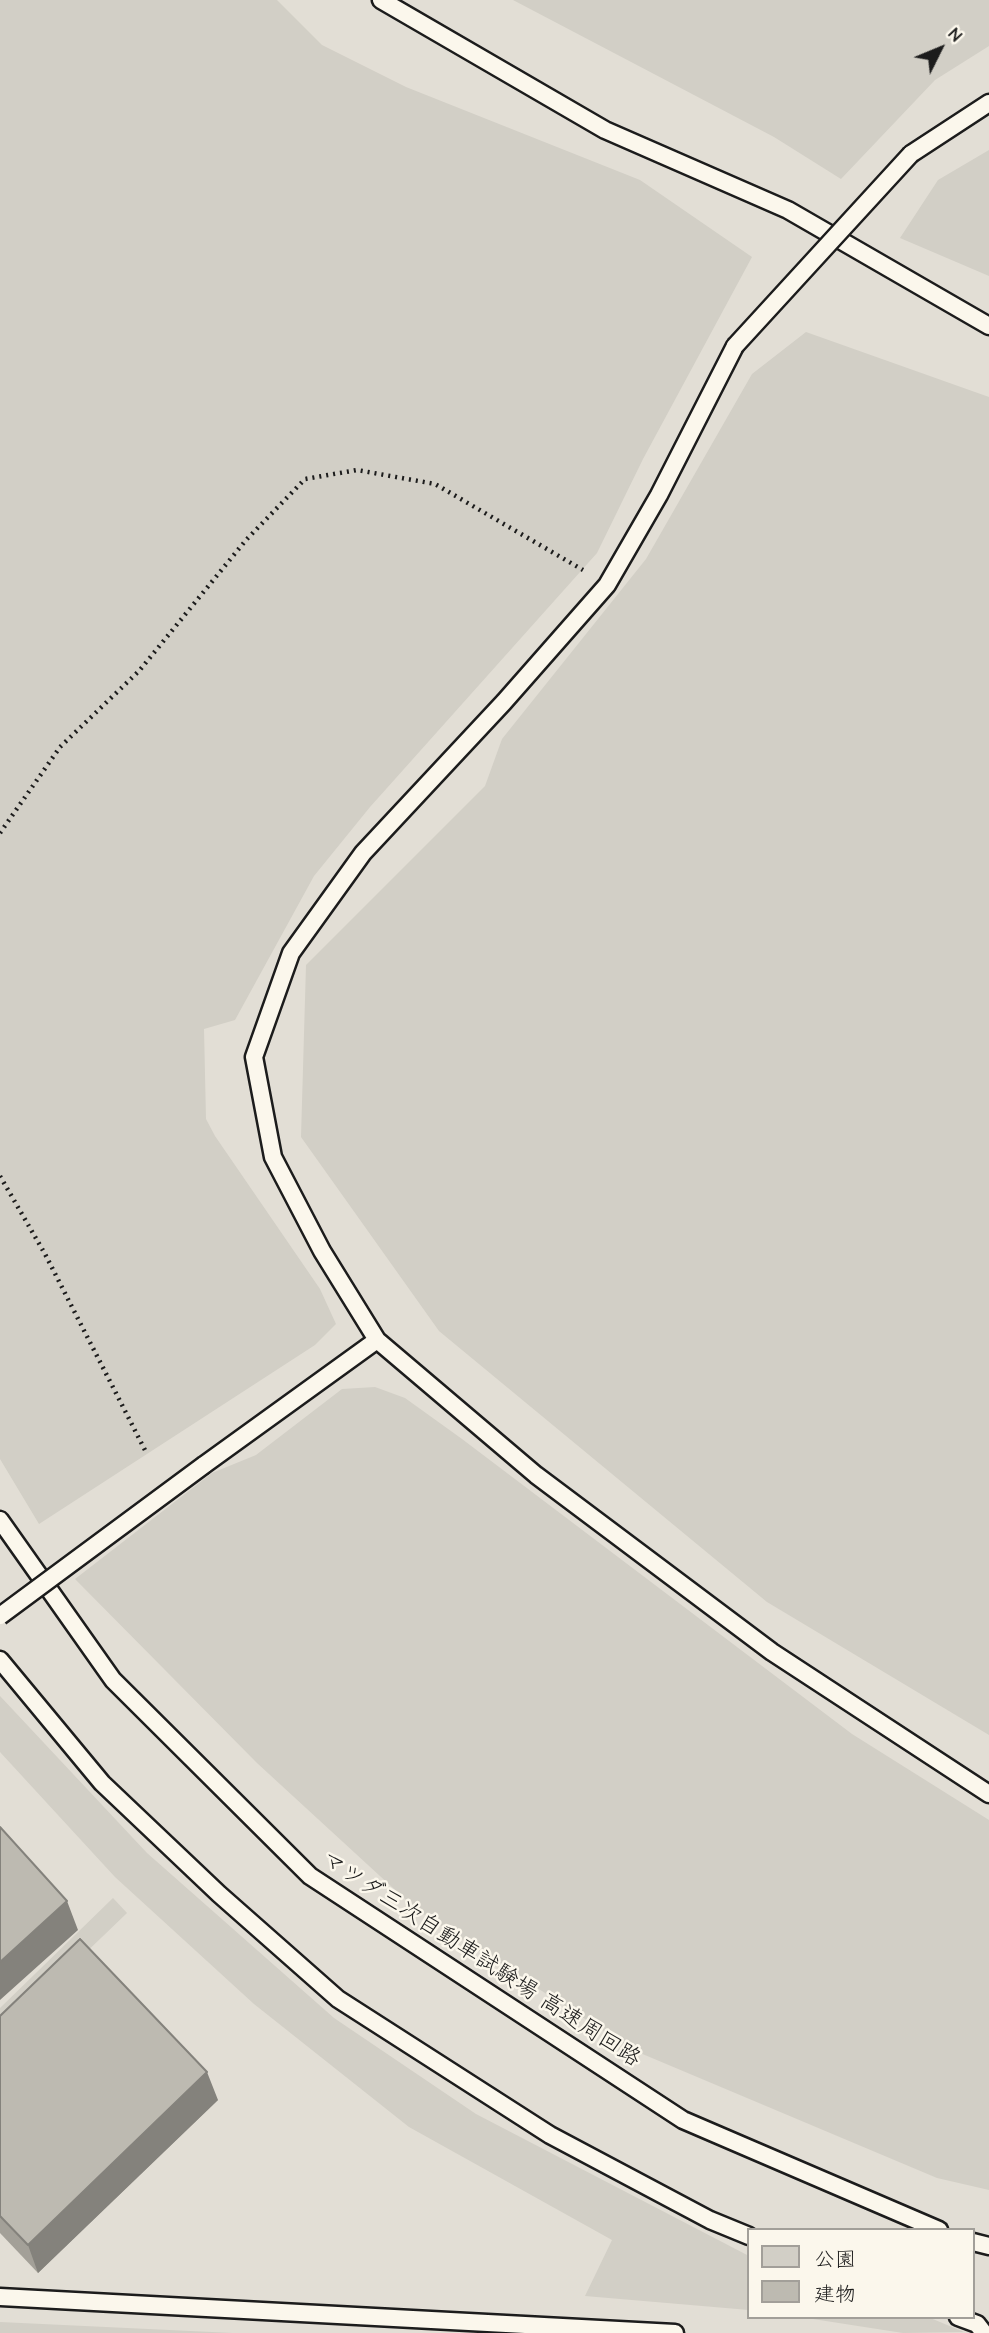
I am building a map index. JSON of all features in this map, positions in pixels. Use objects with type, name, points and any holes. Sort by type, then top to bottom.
[{"type":"lane","points":[[381,0],[605,130],[788,210],[989,326]]},
{"type":"lane","points":[[989,103],[911,154],[735,346],[660,495],[607,585],[504,702],[363,853],[291,953],[254,1057],[273,1157],[322,1251],[377,1339],[536,1475],[762,1644],[989,1794]]},
{"type":"lane","points":[[0,1616],[377,1339]]},
{"type":"lane","name":"マツダ三次自動車試験場 高速周回路","points":[[0,1520],[113,1680],[310,1876],[683,2120],[934,2228]]},
{"type":"lane","points":[[0,1660],[102,1783],[219,1894],[338,1999],[550,2135],[710,2220],[748,2236]]},
{"type":"lane","points":[[0,2297],[675,2333]]},
{"type":"lane","points":[[963,2319],[984,2328]]},
{"type":"path","points":[[0,833],[60,747],[139,671],[246,540],[305,479],[357,470],[435,484],[607,585]]},
{"type":"path","points":[[0,1176],[45,1254],[147,1454]]},
{"type":"shaded area","points":[[0,0],[989,0],[989,2333],[0,2333]]},
{"type":"green space","points":[[0,0],[277,0],[322,45],[406,87],[640,180],[752,257],[643,459],[597,553],[370,807],[314,876],[235,1020],[204,1029],[206,1119],[320,1289],[336,1324],[315,1345],[39,1524],[0,1459]]},
{"type":"green space","points":[[513,0],[989,0],[989,46],[935,80],[841,179],[774,137]]},
{"type":"green space","points":[[989,150],[989,276],[900,238],[938,180]]},
{"type":"green space","points":[[806,332],[989,397],[989,1735],[767,1602],[439,1331],[301,1137],[306,965],[485,786],[502,739],[646,559],[752,374]]},
{"type":"green space","points":[[375,1387],[405,1398],[462,1439],[852,1734],[989,1820],[989,2190],[937,2178],[633,2050],[417,1910],[257,1763],[75,1579],[212,1473],[256,1455],[342,1389]]},
{"type":"green space","points":[[0,1696],[147,1853],[334,2018],[476,2114],[748,2255],[748,2310],[585,2296],[612,2240],[409,2127],[254,2004],[115,1877],[0,1752]]},
{"type":"green space","points":[[113,1898],[127,1913],[0,2035],[0,2008]]},
{"type":"green space","points":[[813,2319],[933,2319],[964,2332],[903,2333]]},
{"type":"green space","points":[[0,2322],[233,2333],[0,2333]]},
{"type":"building","points":[[0,1827],[67,1901],[0,1962]]},
{"type":"building","points":[[80,1939],[207,2072],[28,2245],[0,2216],[0,2016]]}]
